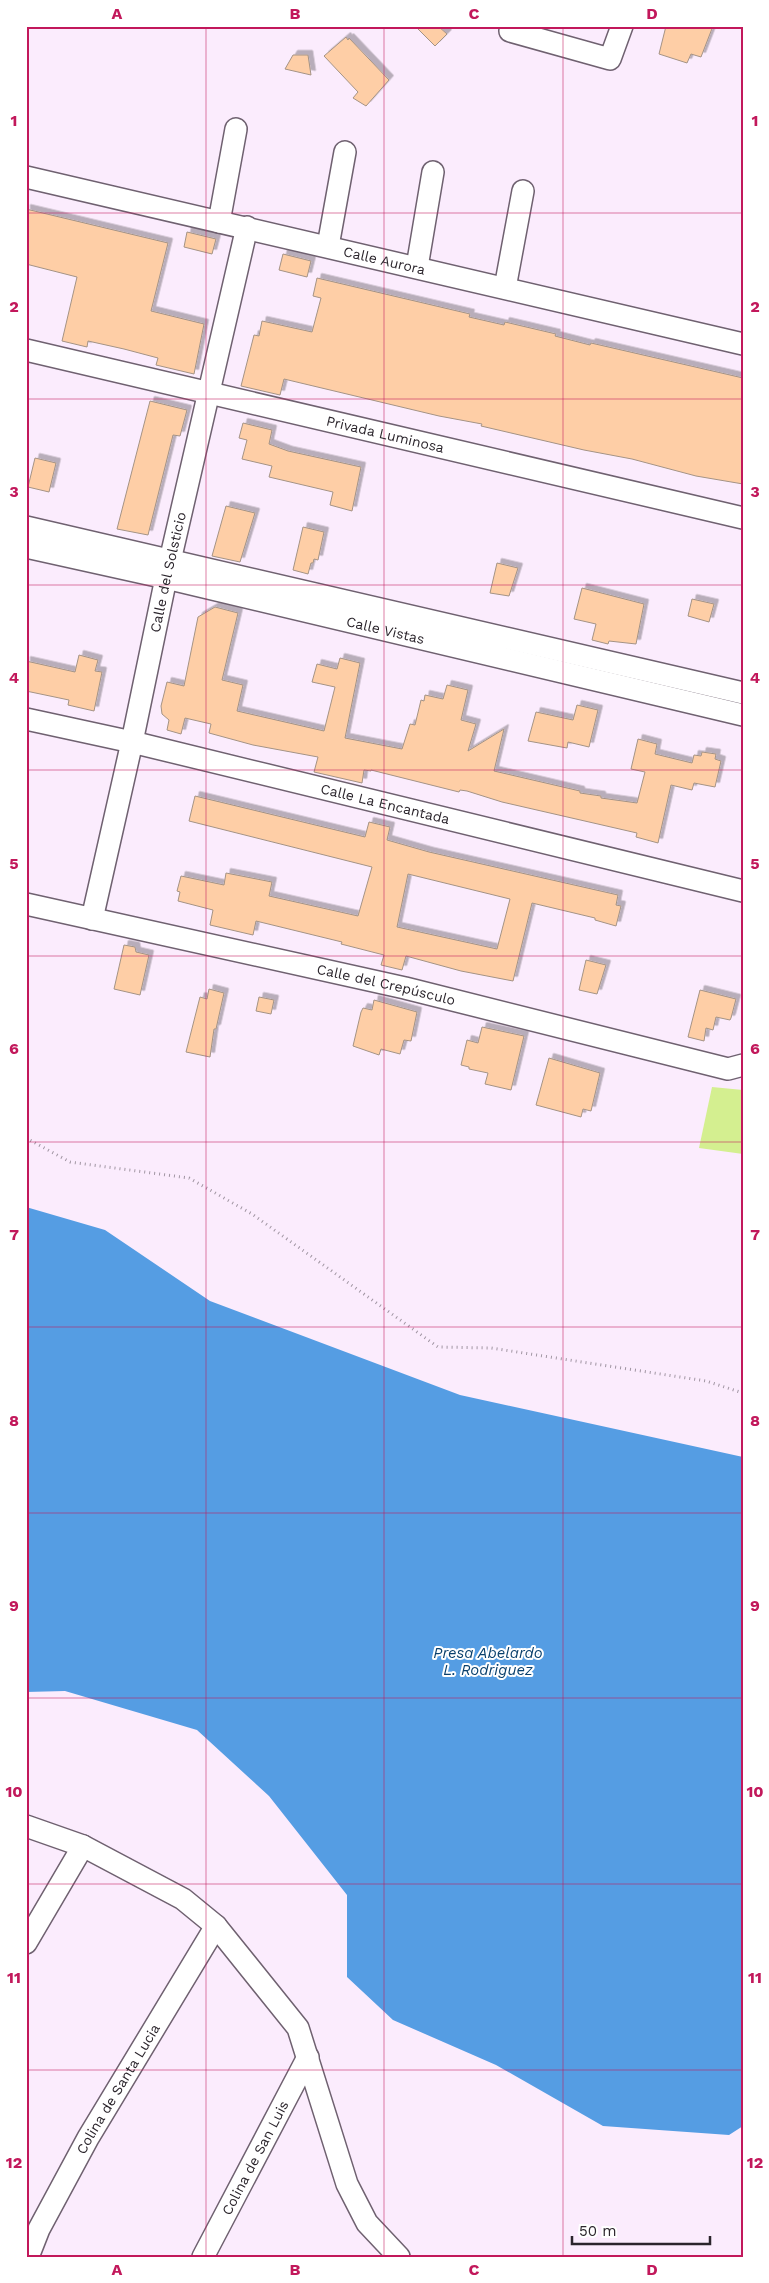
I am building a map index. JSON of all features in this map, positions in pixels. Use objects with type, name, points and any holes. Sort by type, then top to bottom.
[{"type":"street","points":[[510,30],[610,59],[622,26]]},
{"type":"street","points":[[218,222],[236,129]]},
{"type":"street","points":[[328,246],[346,152]]},
{"type":"street","points":[[417,267],[433,172]]},
{"type":"street","name":"Calle Aurora","points":[[26,177],[743,344]]},
{"type":"street","points":[[505,288],[523,191]]},
{"type":"street","name":"Calle del Solsticio","points":[[92,919],[247,227]]},
{"type":"street","name":"Privada Luminosa","points":[[26,350],[743,518]]},
{"type":"street","name":"Calle Vistas","points":[[26,527],[169,569],[624,676],[743,715]]},
{"type":"street","name":"Calle Vistas","points":[[26,547],[169,569]]},
{"type":"street","name":"Calle Vistas","points":[[624,676],[743,693]]},
{"type":"street","name":"Calle La Encantada","points":[[26,719],[132,742],[743,891]]},
{"type":"street","name":"Calle del Crepúsculo","points":[[26,904],[406,988],[728,1068],[743,1065]]},
{"type":"street","points":[[26,1826],[83,1846],[183,1899],[216,1926],[298,2028],[347,2184],[379,2248],[399,2257]]},
{"type":"street","points":[[26,1943],[83,1846]]},
{"type":"street","name":"Colina de Santa Lucia","points":[[28,2257],[39,2229],[88,2138],[216,1926]]},
{"type":"street","name":"Colina de San Luis","points":[[203,2257],[308,2057]]},
{"type":"path","points":[[26,1138],[70,1162],[189,1178],[252,1214],[438,1347],[491,1348],[706,1381],[743,1393]]},
{"type":"green space","points":[[712,1087],[743,1090],[743,1154],[699,1148]]},
{"type":"water","name":"Presa Abelardo L. Rodriguez","points":[[26,1207],[105,1230],[210,1301],[460,1395],[743,1457],[743,2126],[729,2135],[603,2126],[496,2065],[393,2020],[347,1977],[347,1895],[269,1796],[197,1730],[65,1691],[26,1692]]},
{"type":"building","points":[[415,26],[438,26],[447,34],[435,46]]},
{"type":"building","points":[[666,26],[713,26],[701,57],[691,54],[687,63],[659,54]]},
{"type":"building","points":[[346,37],[389,80],[366,106],[353,98],[358,92],[324,56]]},
{"type":"building","points":[[293,55],[308,55],[311,75],[285,69]]},
{"type":"building","points":[[26,209],[168,243],[151,311],[204,324],[194,374],[156,365],[158,358],[124,349],[88,341],[87,347],[62,341],[77,277],[26,264]]},
{"type":"building","points":[[187,232],[216,239],[212,254],[184,247]]},
{"type":"building","points":[[283,254],[311,261],[307,277],[279,270]]},
{"type":"building","points":[[317,278],[470,314],[469,317],[504,325],[505,322],[556,334],[555,336],[590,345],[591,343],[743,378],[743,484],[696,476],[632,459],[584,450],[481,426],[482,424],[439,416],[284,379],[280,395],[241,386],[254,335],[259,336],[262,321],[312,332],[321,298],[313,296]]},
{"type":"building","points":[[150,401],[187,410],[180,436],[173,435],[148,535],[117,529]]},
{"type":"building","points":[[243,423],[272,430],[269,444],[288,451],[361,467],[352,511],[330,505],[333,492],[269,477],[272,466],[242,459],[247,440],[239,438]]},
{"type":"building","points":[[35,458],[56,463],[49,492],[28,487]]},
{"type":"building","points":[[226,506],[255,513],[240,562],[212,556]]},
{"type":"building","points":[[303,527],[324,532],[318,560],[314,559],[313,563],[311,563],[308,574],[293,570]]},
{"type":"building","points":[[497,563],[518,568],[509,596],[490,593]]},
{"type":"building","points":[[582,588],[644,604],[636,644],[609,641],[608,644],[592,640],[596,624],[574,619]]},
{"type":"building","points":[[692,599],[714,604],[709,622],[688,616]]},
{"type":"building","points":[[215,607],[238,613],[222,680],[243,685],[237,711],[324,731],[335,687],[312,682],[317,664],[337,669],[340,658],[360,663],[345,738],[402,749],[410,724],[415,725],[421,700],[424,701],[425,695],[443,699],[447,685],[468,690],[461,720],[476,724],[468,751],[504,729],[494,771],[580,791],[580,793],[601,796],[601,798],[637,803],[645,772],[631,769],[638,739],[657,744],[655,754],[692,763],[694,755],[701,756],[702,752],[716,754],[715,759],[721,761],[715,787],[694,783],[692,790],[671,785],[658,843],[636,837],[637,833],[502,802],[467,791],[460,790],[459,792],[371,770],[364,770],[362,783],[314,772],[318,757],[253,745],[209,733],[211,724],[185,718],[181,734],[167,730],[169,720],[162,714],[161,706],[167,682],[184,686],[198,617]]},
{"type":"building","points":[[79,655],[98,660],[95,671],[102,672],[94,711],[68,705],[69,700],[26,691],[26,661],[75,672]]},
{"type":"building","points":[[577,705],[598,710],[589,747],[568,742],[567,748],[528,741],[536,712],[573,720]]},
{"type":"building","points":[[195,796],[365,837],[369,822],[390,827],[387,840],[429,852],[618,895],[616,905],[621,906],[616,926],[595,920],[595,918],[532,903],[513,981],[461,971],[406,956],[402,970],[381,965],[384,955],[341,944],[342,942],[256,921],[253,935],[210,925],[213,910],[178,901],[180,892],[177,891],[181,876],[224,885],[226,873],[272,882],[269,896],[358,916],[372,867],[189,821]],"holes":[[[408,874],[510,899],[497,949],[397,927]]]},
{"type":"building","points":[[124,945],[135,947],[136,952],[149,955],[140,995],[114,989]]},
{"type":"building","points":[[586,960],[606,965],[597,994],[579,990]]},
{"type":"building","points":[[209,989],[224,993],[216,1029],[214,1029],[210,1057],[186,1052],[200,997],[207,999]]},
{"type":"building","points":[[700,990],[736,999],[730,1020],[716,1017],[713,1030],[706,1028],[704,1041],[688,1037]]},
{"type":"building","points":[[259,997],[274,1000],[271,1014],[256,1011]]},
{"type":"building","points":[[374,1000],[417,1012],[411,1041],[404,1040],[400,1054],[381,1049],[379,1055],[353,1046],[361,1012],[363,1008],[372,1010]]},
{"type":"building","points":[[482,1027],[524,1036],[511,1090],[485,1084],[488,1073],[469,1069],[469,1067],[461,1065],[467,1040],[478,1043]]},
{"type":"building","points":[[549,1058],[600,1073],[591,1111],[583,1109],[581,1117],[536,1105]]}]
